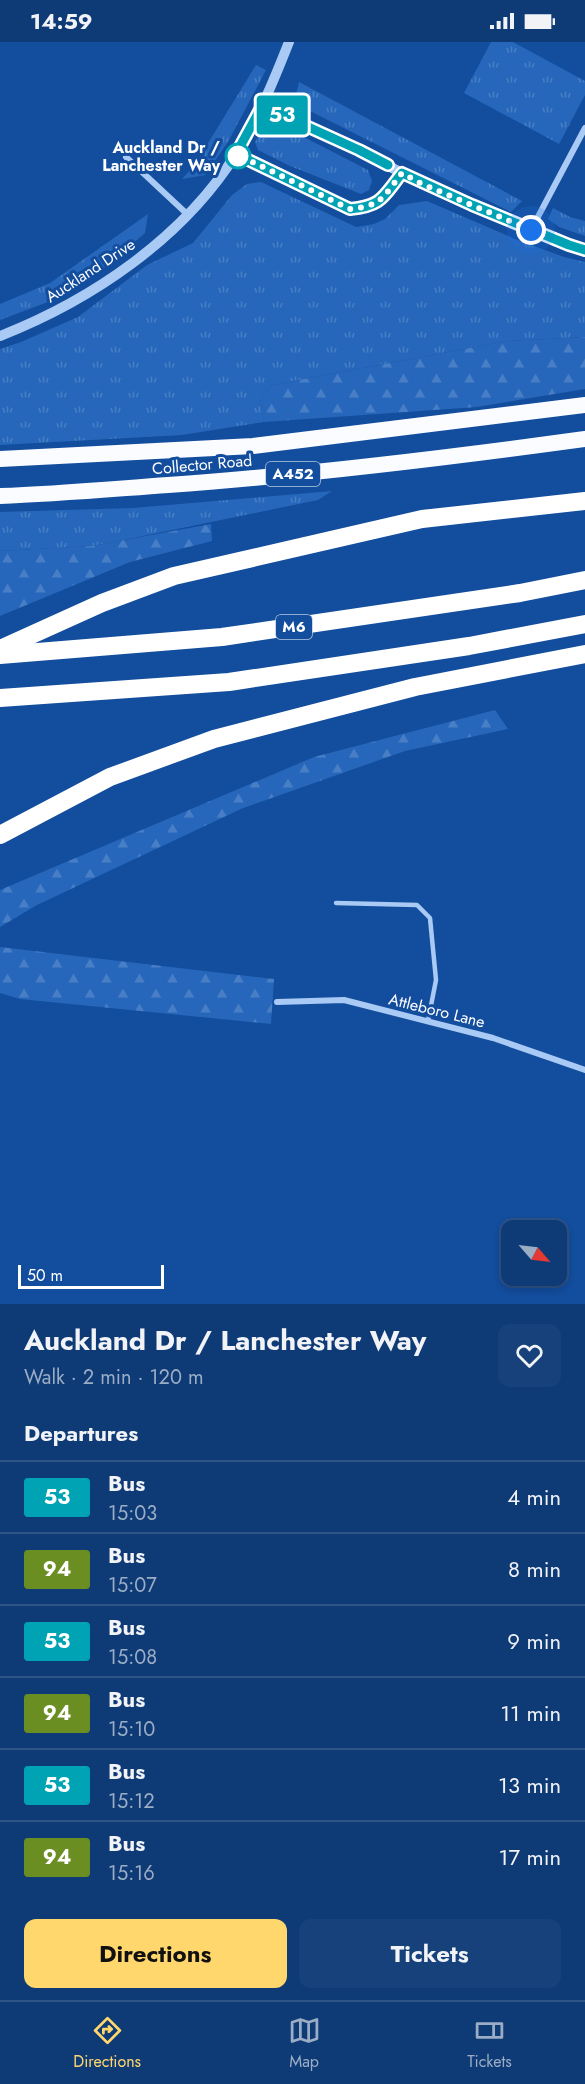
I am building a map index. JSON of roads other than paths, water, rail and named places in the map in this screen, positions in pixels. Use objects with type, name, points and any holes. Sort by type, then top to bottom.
[{"type":"highway","name":"Collector Road","points":[[0,459],[253,446],[585,405]]},
{"type":"highway","name":"Collector Road","points":[[0,496],[45,495],[240,480],[441,459],[585,439]]},
{"type":"highway","points":[[0,649],[102,603],[174,576],[422,519],[585,501]]},
{"type":"highway","name":"M6","points":[[0,655],[222,637],[520,593],[585,580]]},
{"type":"highway","points":[[0,698],[229,682],[469,646],[585,624]]},
{"type":"highway","points":[[0,835],[110,777],[214,739],[415,687],[585,654]]},
{"type":"street","name":"Auckland Drive","points":[[0,336],[31,324],[92,291],[166,236],[236,154],[262,106],[290,42]]},
{"type":"street","points":[[262,106],[359,150],[422,184],[585,250]]},
{"type":"street","points":[[531,230],[585,128]]},
{"type":"street","points":[[236,154],[350,209],[369,207],[382,199],[402,173]]},
{"type":"street","points":[[126,157],[187,214]]},
{"type":"street","name":"Attleboro Lane","points":[[278,1002],[344,1000],[493,1038],[585,1070]]},
{"type":"lane","points":[[336,903],[417,905],[430,918],[436,980],[428,1021]]},
{"type":"place","name":"Auckland Dr / Lanchester Way","points":[[238,156]]}]
